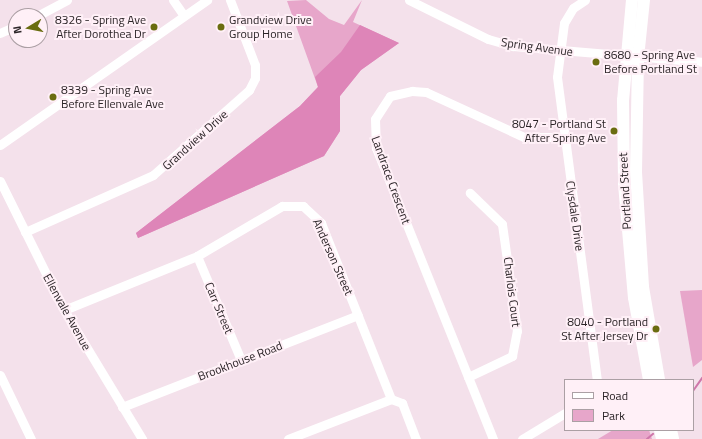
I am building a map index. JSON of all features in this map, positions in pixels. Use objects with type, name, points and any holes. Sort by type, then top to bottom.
[{"type":"main road","name":"Portland Street","points":[[632,0],[632,58],[638,232],[654,379]]},
{"type":"main road","name":"Portland Street","points":[[632,58],[644,0]]},
{"type":"street","points":[[48,10],[67,0]]},
{"type":"street","points":[[173,0],[184,16]]},
{"type":"street","points":[[0,145],[207,0]]},
{"type":"street","name":"Grandview Drive","points":[[25,232],[153,175],[249,90],[255,78],[255,64],[230,0]]},
{"type":"street","name":"Spring Avenue","points":[[409,0],[499,43],[632,58],[702,62]]},
{"type":"street","name":"Clysdale Drive","points":[[585,0],[568,15],[560,51],[558,84],[597,379]]},
{"type":"street","name":"Landrace Crescent","points":[[493,439],[375,144],[373,130],[378,108],[401,91],[426,92],[509,132],[536,139],[564,136]]},
{"type":"street","name":"Ellenvale Avenue","points":[[0,181],[64,310],[142,439]]},
{"type":"street","name":"Charlois Court","points":[[468,377],[512,356],[517,331],[502,224],[470,193]]},
{"type":"street","name":"Anderson Street","points":[[64,310],[197,256],[274,210],[290,205],[303,206],[321,223],[391,399],[402,403],[416,439]]},
{"type":"street","name":"Carr Street","points":[[197,256],[241,360]]},
{"type":"street","name":"Brookhouse Road","points":[[122,407],[358,315]]},
{"type":"street","points":[[0,374],[31,439]]},
{"type":"street","points":[[288,439],[391,399]]},
{"type":"street","points":[[522,439],[564,414]]},
{"type":"green space","points":[[306,0],[329,19],[344,25],[362,0],[353,22],[399,43],[361,70],[340,96],[340,131],[324,156],[138,238],[136,233],[300,106],[318,87],[287,1]]},
{"type":"green space","points":[[702,290],[702,360],[693,367],[680,291]]},
{"type":"green space","points":[[611,431],[649,431],[652,439],[598,439]]},
{"type":"shaded area","points":[[360,25],[399,43],[361,70],[340,96],[340,131],[324,156],[138,238],[136,233],[300,106],[318,87],[315,77],[341,52]]},
{"type":"waterway","points":[[694,390],[702,378]]},
{"type":"waterway","points":[[647,439],[653,434]]},
{"type":"place","name":"8326 - Spring Ave After Dorothea Dr","points":[[154,27]]},
{"type":"place","name":"Grandview Drive Group Home","points":[[221,27]]},
{"type":"place","name":"8680 - Spring Ave Before Portland St","points":[[596,62]]},
{"type":"place","name":"8339 - Spring Ave Before Ellenvale Ave","points":[[53,97]]},
{"type":"place","name":"8047 - Portland St After Spring Ave","points":[[614,131]]},
{"type":"place","name":"8040 - Portland St After Jersey Dr","points":[[656,329]]}]
